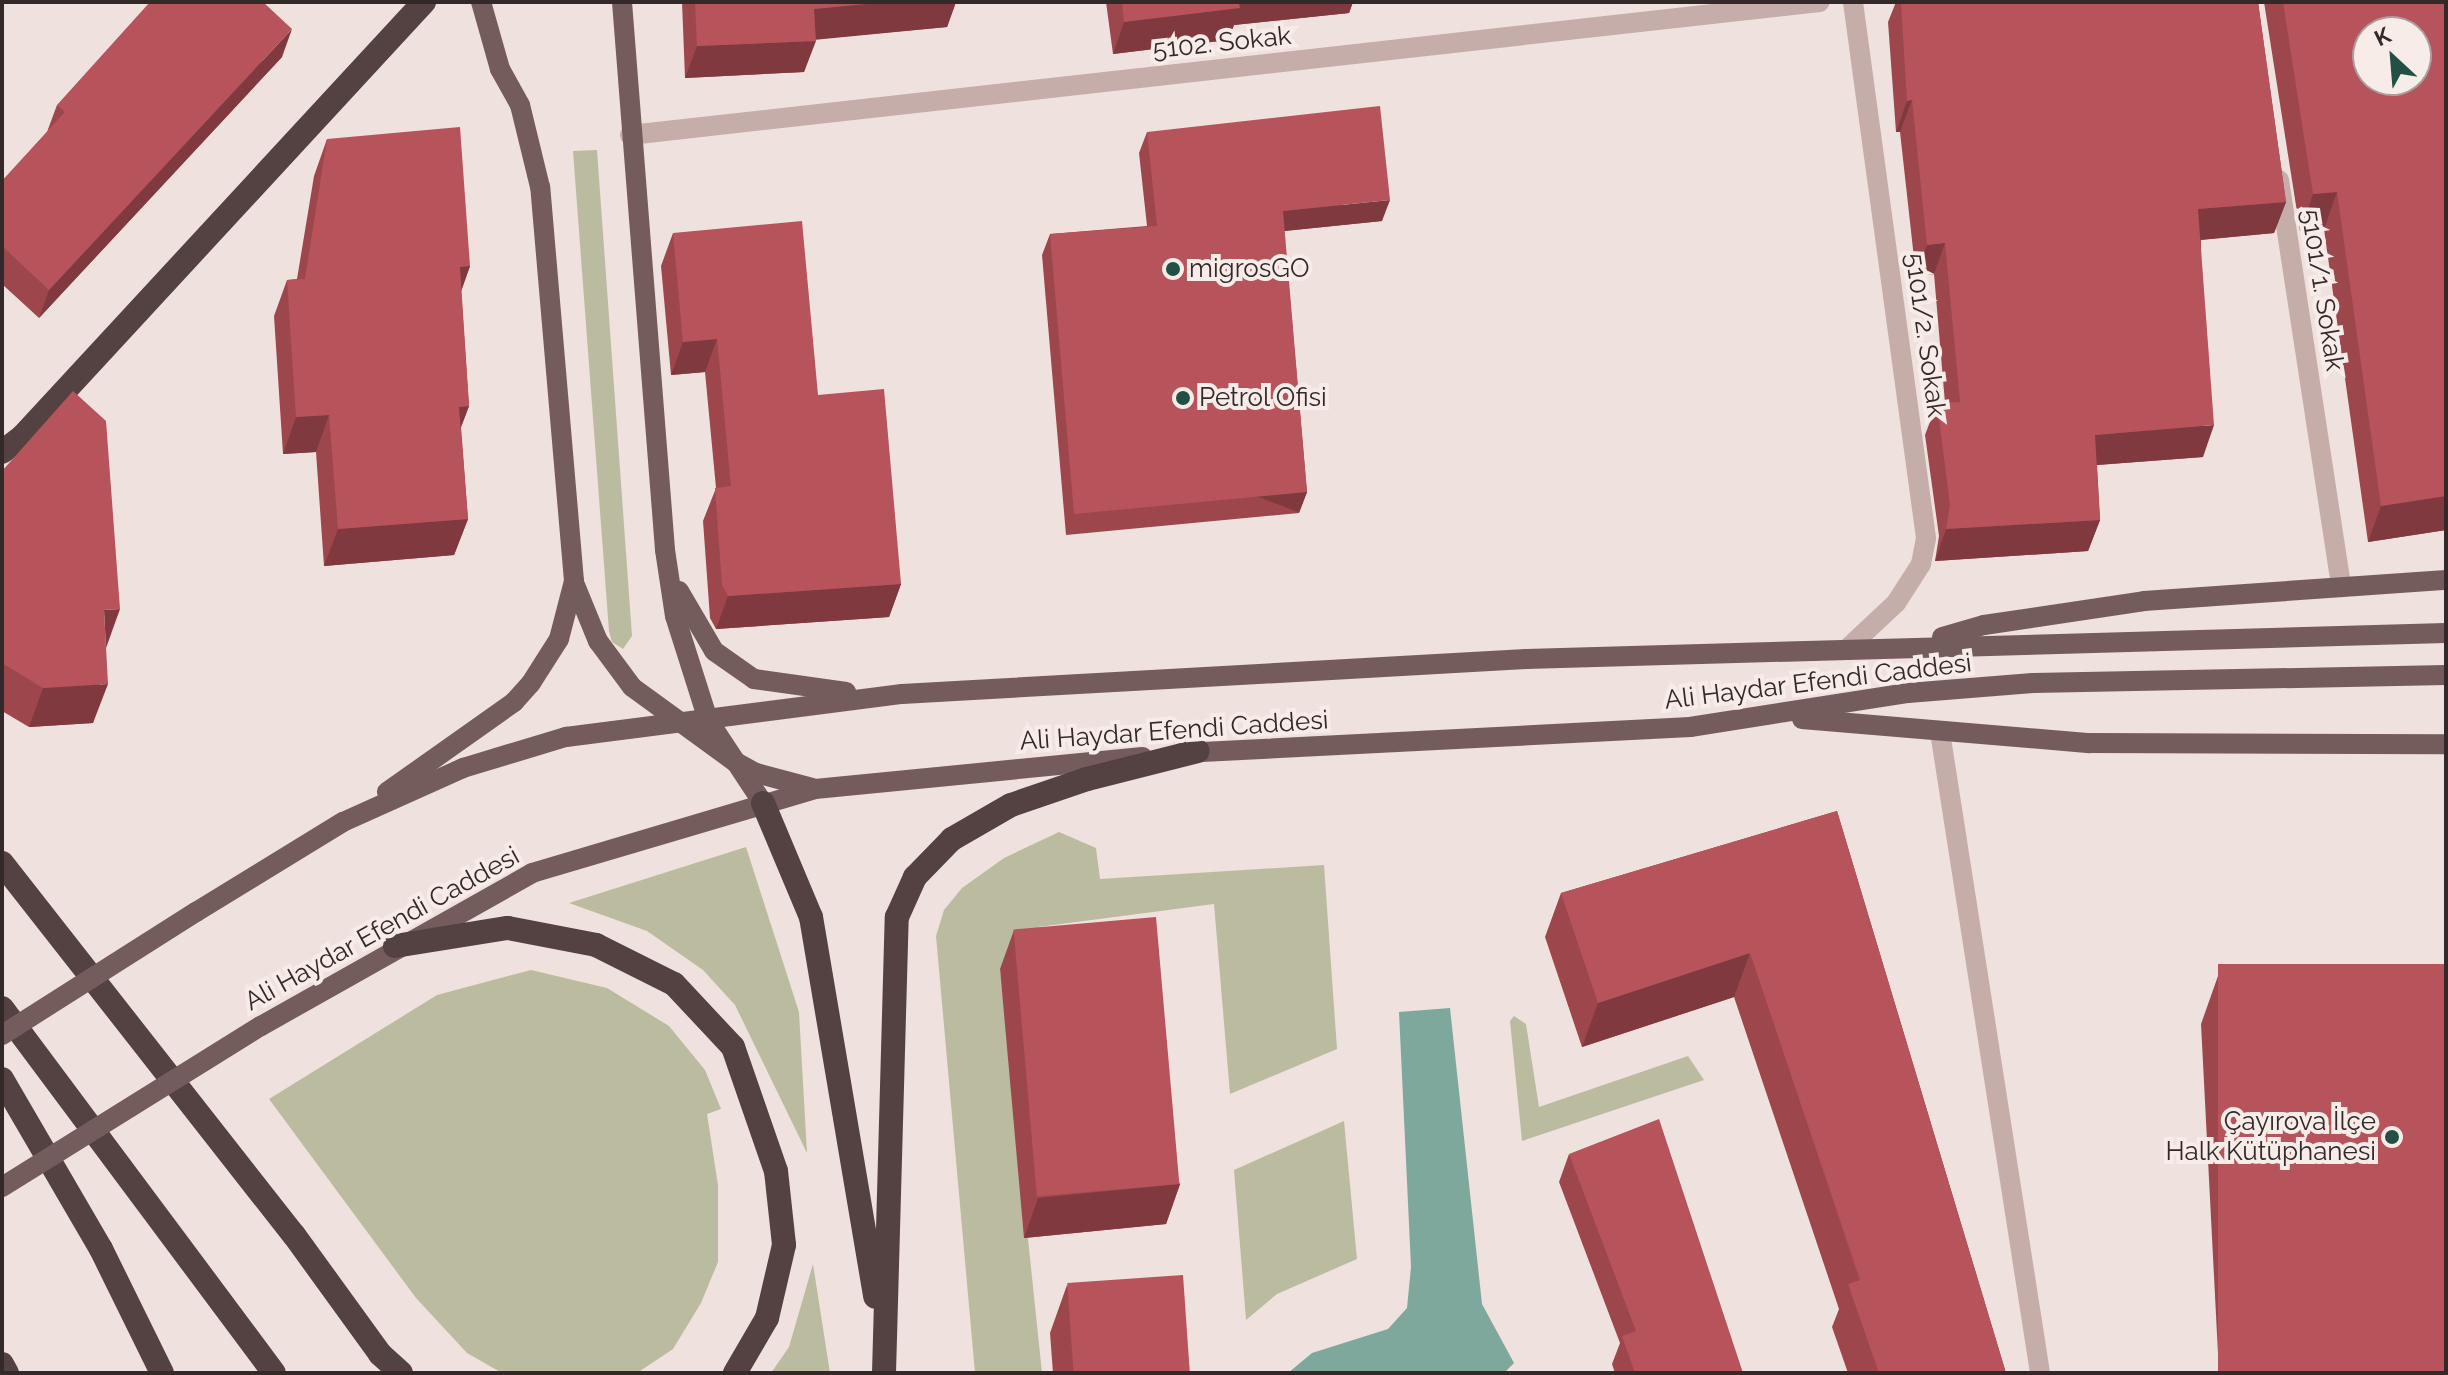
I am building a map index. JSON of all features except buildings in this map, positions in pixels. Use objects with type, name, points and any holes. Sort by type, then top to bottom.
[{"type":"highway","points":[[2,452],[23,436],[424,2]]},
{"type":"highway","points":[[884,1362],[897,917],[915,877],[952,839],[1011,805],[1087,779],[1198,751]]},
{"type":"highway","points":[[763,803],[811,917],[884,1362]]},
{"type":"highway","points":[[2,863],[294,1235],[380,1354],[401,1373]]},
{"type":"highway","points":[[395,946],[508,928],[596,945],[674,984],[733,1047],[776,1171],[784,1245],[767,1318],[735,1373]]},
{"type":"highway","points":[[2,1008],[274,1373]]},
{"type":"highway","points":[[2,1079],[101,1249],[162,1373]]},
{"type":"highway","points":[[2,1364],[7,1373]]},
{"type":"main road","points":[[343,822],[514,702],[559,639],[574,581],[540,187],[520,105],[500,69],[481,2]]},
{"type":"main road","points":[[620,6],[665,550],[675,616],[708,720],[763,803]]},
{"type":"main road","points":[[665,550],[687,612],[714,651],[754,679],[821,691],[902,694]]},
{"type":"main road","points":[[1916,645],[1984,625],[2144,601],[2446,580]]},
{"type":"main road","points":[[574,581],[614,668],[677,723],[756,773],[815,789]]},
{"type":"main road","name":"Ali Haydar Efendi Caddesi","points":[[2,1035],[343,822],[463,768],[566,737],[902,694],[1526,659],[1916,645],[2446,633]]},
{"type":"main road","name":"Ali Haydar Efendi Caddesi","points":[[2,1187],[395,946],[532,873],[815,789],[1198,751],[1690,727],[1774,717],[1908,693],[2033,683],[2446,675]]},
{"type":"main road","points":[[1774,717],[2090,743],[2446,744]]},
{"type":"street","name":"5102. Sokak","points":[[630,135],[1820,2]]},
{"type":"street","name":"5101/2. Sokak","points":[[1849,647],[1896,603],[1921,564],[1926,538],[1853,2]]},
{"type":"street","name":"5101/1. Sokak","points":[[2276,160],[2341,587]]},
{"type":"street","points":[[1940,732],[2040,1373]]},
{"type":"green space","points":[[597,150],[632,636],[623,649],[612,642],[609,631],[573,151]]},
{"type":"green space","points":[[1059,832],[1096,848],[1100,879],[1324,865],[1337,1049],[1230,1094],[1214,904],[1038,927],[1044,966],[1000,970],[1042,1373],[975,1373],[936,936],[944,910],[962,888],[1004,858]]},
{"type":"green space","points":[[746,847],[799,1012],[807,1153],[735,1005],[703,970],[647,931],[569,903]]},
{"type":"green space","points":[[531,970],[607,988],[669,1026],[705,1070],[721,1109],[707,1114],[718,1185],[718,1262],[701,1303],[673,1349],[637,1373],[502,1373],[467,1353],[416,1298],[269,1099],[437,995]]},
{"type":"green space","points":[[1514,1016],[1526,1024],[1539,1107],[1688,1056],[1704,1080],[1522,1141],[1510,1021]]},
{"type":"green space","points":[[1344,1121],[1357,1259],[1277,1294],[1246,1320],[1234,1170]]},
{"type":"green space","points":[[813,1264],[830,1373],[771,1373],[789,1347]]},
{"type":"water","points":[[1450,1008],[1482,1304],[1514,1363],[1504,1373],[1288,1373],[1312,1353],[1388,1329],[1407,1308],[1411,1267],[1399,1012]]},
{"type":"place","name":"migrosGO","points":[[1173,269]]},
{"type":"place","name":"Petrol Ofisi","points":[[1183,398]]},
{"type":"place","name":"Çayırova İlçe Halk Kütüphanesi","points":[[2392,1137]]}]
